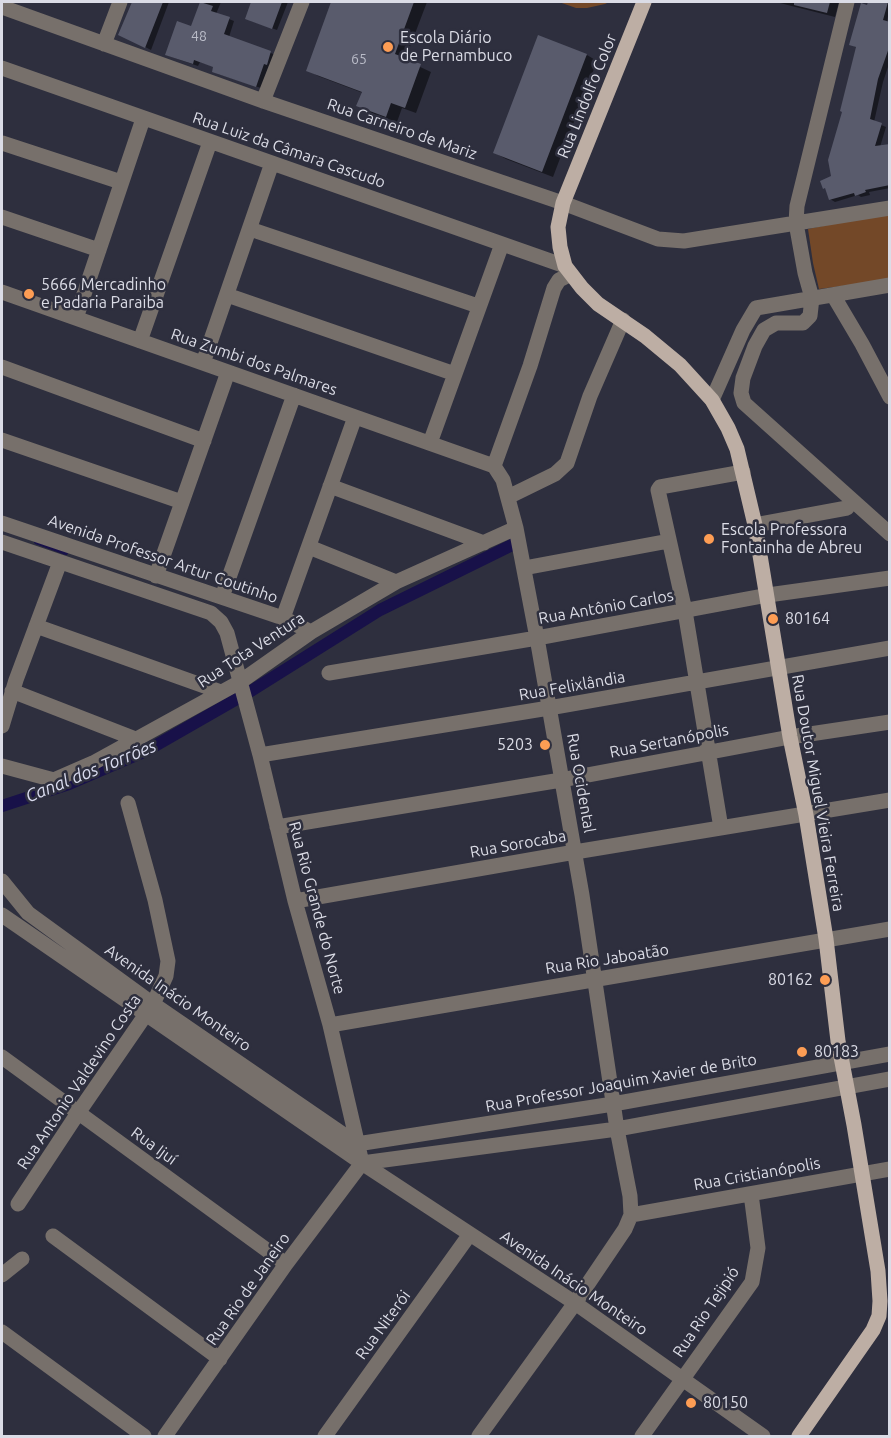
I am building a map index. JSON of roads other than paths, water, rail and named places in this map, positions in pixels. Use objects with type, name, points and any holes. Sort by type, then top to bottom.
[{"type":"main road","name":"Rua Lindolfo Color","points":[[563,203],[644,2]]},
{"type":"main road","name":"Rua Doutor Miguel Vieira Ferreira","points":[[563,203],[558,226],[560,247],[568,270],[598,304],[623,320],[680,365],[712,400],[737,449],[755,525],[790,737],[806,815],[826,939],[842,1063],[885,1300],[873,1330],[799,1437]]},
{"type":"street","points":[[104,44],[120,2]]},
{"type":"street","points":[[263,101],[302,2]]},
{"type":"street","points":[[848,2],[797,206],[796,223],[812,298],[810,316],[803,323],[776,323],[769,326],[759,336],[743,378],[742,398],[744,403],[890,534]]},
{"type":"street","name":"Rua Carneiro de Mariz","points":[[2,7],[263,101],[668,241],[684,241],[890,208]]},
{"type":"street","name":"Rua Luiz da Câmara Cascudo","points":[[2,68],[502,244],[568,270]]},
{"type":"street","points":[[76,318],[143,118]]},
{"type":"street","points":[[140,341],[210,142]]},
{"type":"street","points":[[2,143],[121,182]]},
{"type":"street","points":[[203,363],[272,163]]},
{"type":"street","points":[[2,217],[99,250]]},
{"type":"street","points":[[250,229],[478,306]]},
{"type":"street","points":[[430,443],[502,244]]},
{"type":"street","points":[[494,466],[530,366],[554,288],[568,270]]},
{"type":"street","points":[[712,400],[743,330],[756,308],[890,285]]},
{"type":"street","name":"Rua Zumbi dos Palmares","points":[[2,292],[494,466]]},
{"type":"street","points":[[227,295],[454,374]]},
{"type":"street","points":[[832,295],[862,344],[890,397]]},
{"type":"street","points":[[508,497],[555,474],[567,463],[590,396],[623,320]]},
{"type":"street","points":[[2,368],[204,441]]},
{"type":"street","points":[[156,576],[228,372]]},
{"type":"street","points":[[222,597],[294,395]]},
{"type":"street","points":[[283,618],[355,417]]},
{"type":"street","points":[[2,440],[182,502]]},
{"type":"street","name":"Rua Ocidental","points":[[494,466],[502,480],[516,528],[537,638],[575,852],[613,1104],[630,1196],[631,1215]]},
{"type":"street","points":[[721,828],[686,611],[658,490],[660,487],[742,472]]},
{"type":"street","points":[[330,486],[484,543]]},
{"type":"street","points":[[755,525],[847,508]]},
{"type":"street","name":"Avenida Professor Artur Coutinho","points":[[2,523],[283,618],[311,632]]},
{"type":"street","name":"Rua Tota Ventura","points":[[2,766],[54,780],[93,763],[240,682],[311,632],[396,582],[516,528]]},
{"type":"street","points":[[524,568],[669,541]]},
{"type":"street","points":[[2,542],[211,613],[226,633],[240,682]]},
{"type":"street","points":[[309,547],[396,582]]},
{"type":"street","points":[[2,726],[12,691],[60,562]]},
{"type":"street","name":"Rua Antônio Carlos","points":[[329,673],[537,638],[768,595],[890,578]]},
{"type":"street","points":[[36,626],[221,692]]},
{"type":"street","name":"Rua Felixlândia","points":[[260,754],[549,708],[890,648]]},
{"type":"street","name":"Rua Rio Grande do Norte","points":[[240,682],[260,754],[295,901],[330,1024],[357,1144]]},
{"type":"street","points":[[12,691],[138,740]]},
{"type":"street","name":"Rua Sertanópolis","points":[[277,827],[561,780],[790,737],[890,722]]},
{"type":"street","name":"Rua Sorocaba","points":[[295,901],[890,800]]},
{"type":"street","name":"Rua Antonio Valdevino Costa","points":[[18,1204],[149,1010],[164,984],[168,961],[155,900],[128,803]]},
{"type":"street","name":"Avenida Inácio Monteiro","points":[[2,881],[28,913],[149,1010],[362,1163],[575,1303],[763,1437]]},
{"type":"street","name":"Avenida Inácio Monteiro","points":[[2,915],[357,1144]]},
{"type":"street","name":"Rua Rio Jaboatão","points":[[330,1024],[890,929]]},
{"type":"street","name":"Rua Professor Joaquim Xavier de Brito","points":[[357,1144],[613,1104],[890,1054]]},
{"type":"street","name":"Rua Ijuí","points":[[2,1057],[286,1264]]},
{"type":"street","points":[[357,1144],[362,1163],[617,1129],[847,1085],[890,1079]]},
{"type":"street","name":"Rua Rio de Janeiro","points":[[165,1437],[286,1264],[362,1163]]},
{"type":"street","name":"Rua Cristianópolis","points":[[631,1215],[890,1169]]},
{"type":"street","name":"Rua Rio Tejipió","points":[[642,1437],[753,1282],[758,1248],[751,1194]]},
{"type":"street","points":[[479,1437],[575,1303],[625,1228],[631,1215]]},
{"type":"street","name":"Rua Niterói","points":[[325,1437],[470,1234]]},
{"type":"street","points":[[53,1236],[220,1359]]},
{"type":"street","points":[[2,1275],[22,1259]]},
{"type":"street","points":[[2,1332],[144,1437]]},
{"type":"waterway","points":[[36,542],[66,553]]},
{"type":"waterway","points":[[251,691],[380,610],[514,544]]},
{"type":"waterway","name":"Canal dos Torrões","points":[[2,806],[69,784],[146,751],[242,696]]},
{"type":"place","name":"Escola Diário de Pernambuco","points":[[388,47]]},
{"type":"place","name":"5666 Mercadinho e Padaria Paraiba","points":[[29,294]]},
{"type":"place","name":"Escola Professora Fontainha de Abreu","points":[[709,539]]},
{"type":"place","name":"80164","points":[[773,619]]},
{"type":"place","name":"5203","points":[[545,745]]},
{"type":"place","name":"80162","points":[[825,980]]},
{"type":"place","name":"80183","points":[[802,1052]]},
{"type":"place","name":"80150","points":[[691,1403]]}]
